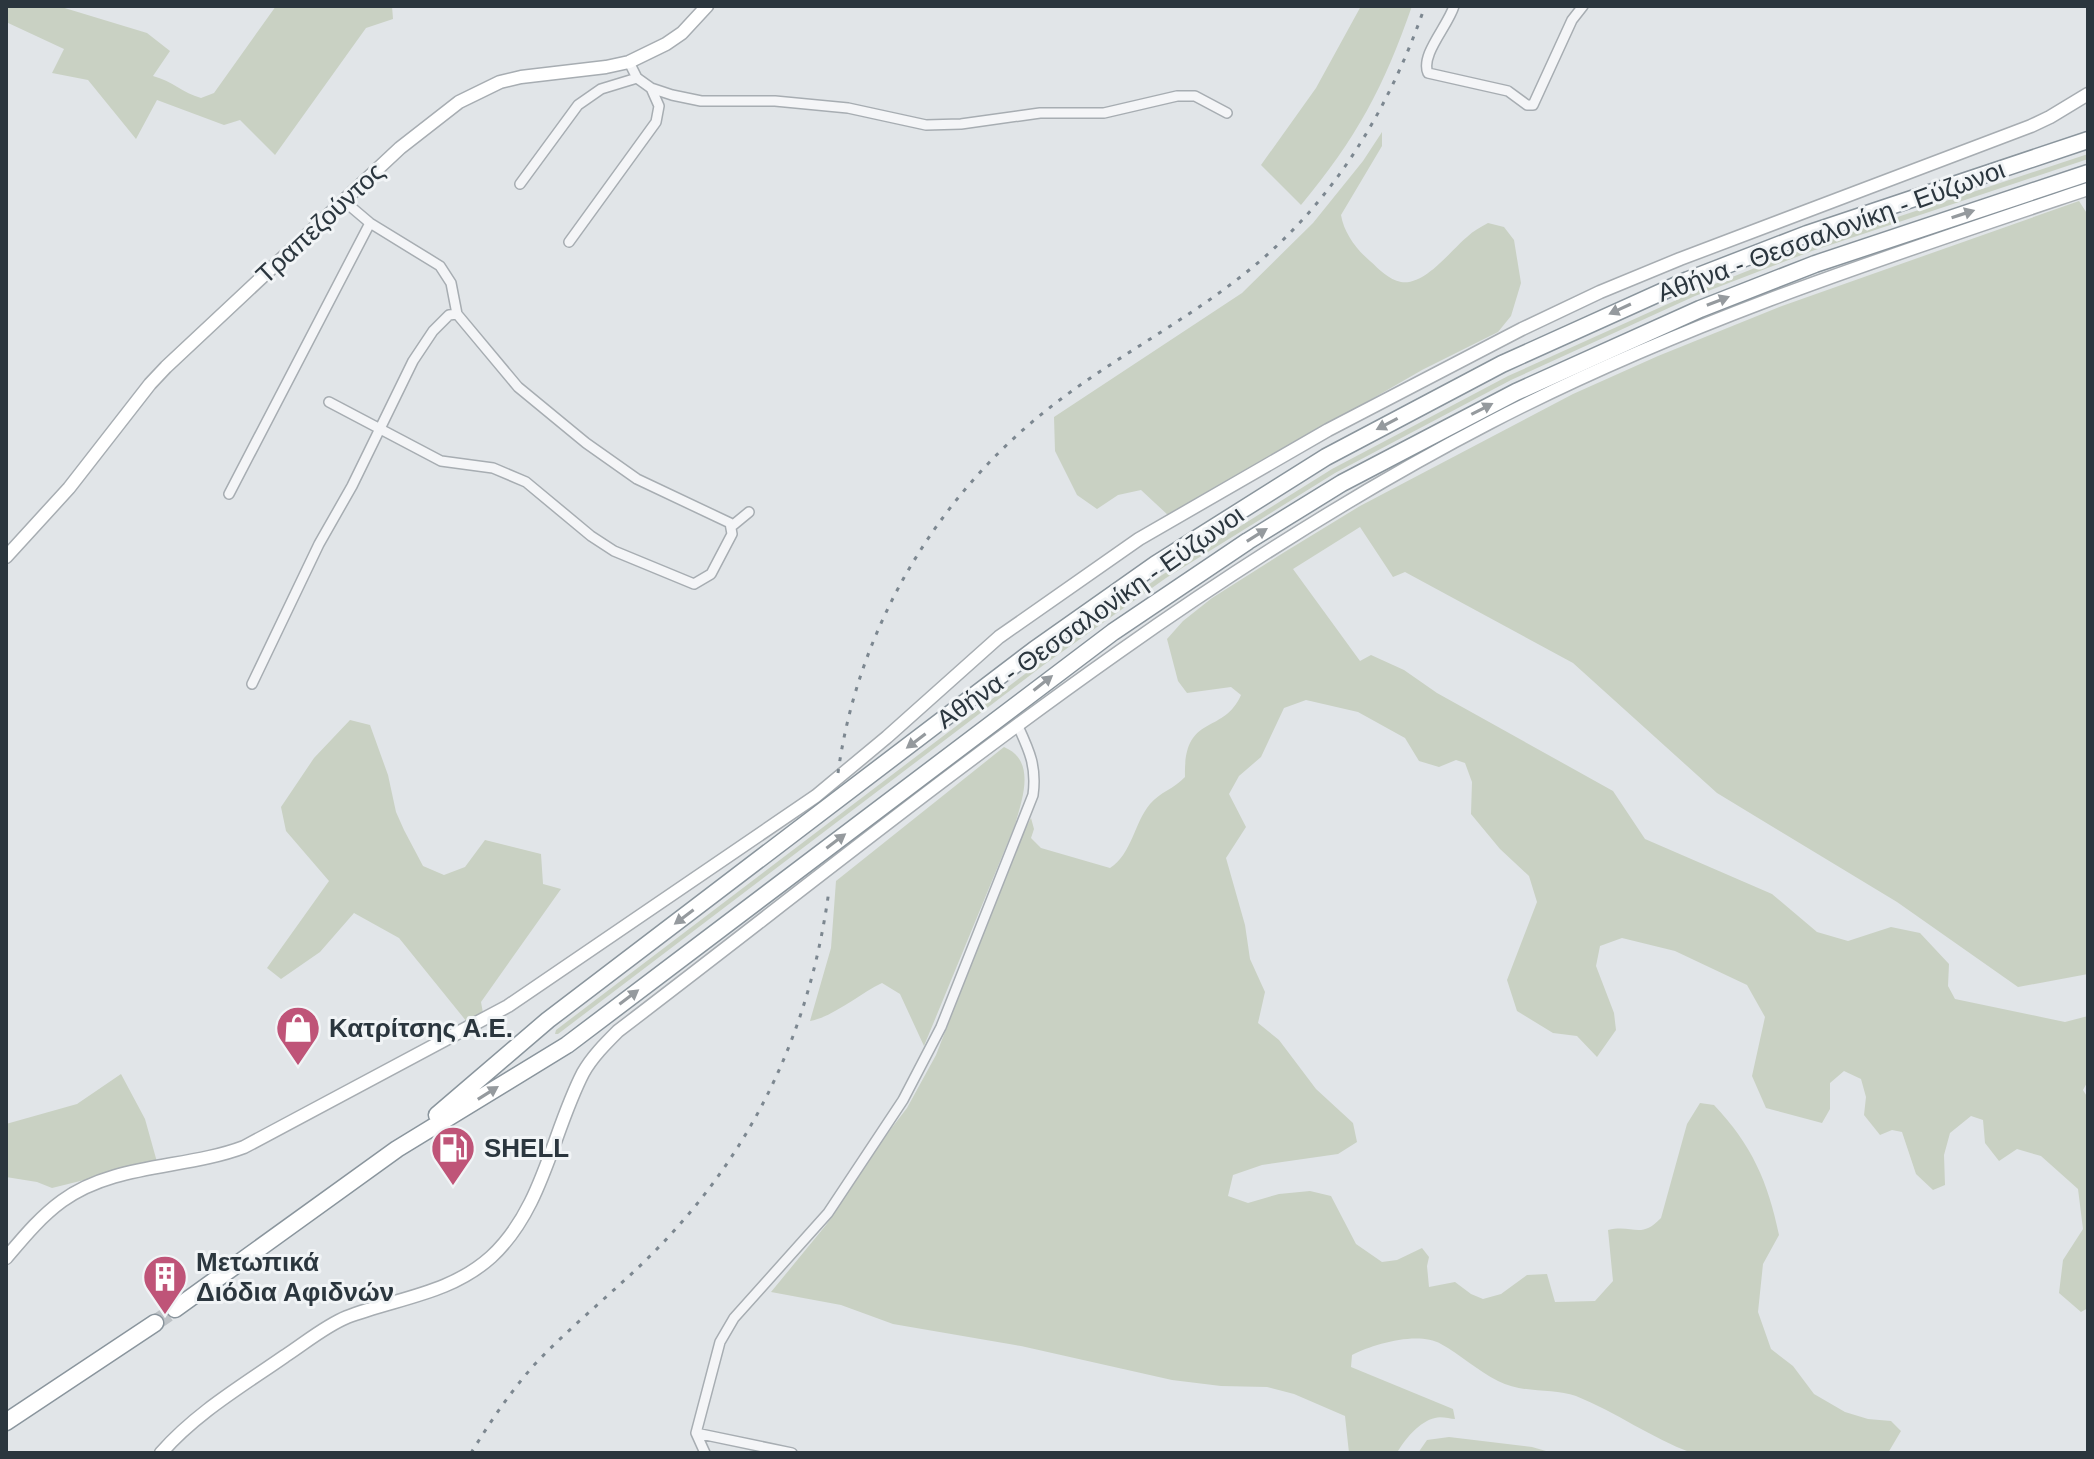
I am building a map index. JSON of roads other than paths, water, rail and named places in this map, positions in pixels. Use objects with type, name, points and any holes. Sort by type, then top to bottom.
[{"type":"highway","name":"Αθήνα - Θεσσαλονίκη - Εύζωνοι","points":[[398,1148],[548,1020],[1034,650],[1156,564],[1314,464],[1502,364],[1688,280],[1807,234],[2088,140]]},
{"type":"highway","name":"Αθήνα - Θεσσαλονίκη - Εύζωνοι","points":[[175,1309],[398,1148],[567,1045],[1053,675],[1174,589],[1342,483],[1516,392],[1700,309],[1815,264],[2088,173]]},
{"type":"highway","points":[[6,1422],[155,1323]]},
{"type":"main road","name":"Τραπεζούντος","points":[[6,557],[77,478],[150,384],[344,201],[435,120],[478,92],[521,77],[629,62],[682,33],[707,6]]},
{"type":"main road","points":[[6,1258],[61,1201],[79,1190],[123,1175],[209,1159],[244,1147],[508,1006],[816,796],[999,637],[1139,539],[1328,430],[1600,292],[2031,126],[2088,94]]},
{"type":"main road","points":[[161,1453],[205,1411],[335,1323],[369,1309],[439,1290],[458,1281],[490,1258],[519,1225],[584,1072],[618,1031],[1017,724],[1110,658],[1305,529],[1487,423],[1589,373],[1837,275],[2088,189]]},
{"type":"street","points":[[1454,6],[1444,31],[1428,54],[1425,66],[1428,73],[1508,91],[1527,105],[1533,105],[1572,20],[1583,6]]},
{"type":"street","points":[[629,62],[637,78],[651,88],[701,101],[775,101],[848,108],[926,125],[961,124],[1040,113],[1104,113],[1177,96],[1204,99],[1227,113]]},
{"type":"street","points":[[520,184],[578,105],[601,89],[637,78]]},
{"type":"street","points":[[569,242],[656,122],[659,106],[651,88]]},
{"type":"street","points":[[329,402],[441,461],[493,468],[526,482],[614,551],[694,584],[711,574],[732,534],[730,523],[637,479],[586,443],[518,387],[457,314],[451,283],[440,266],[370,223],[344,201]]},
{"type":"street","points":[[229,494],[370,223]]},
{"type":"street","points":[[252,684],[319,544],[423,346],[449,315],[457,314]]},
{"type":"street","points":[[732,526],[749,512]]},
{"type":"street","points":[[705,1453],[696,1433],[720,1342],[734,1318],[828,1213],[903,1100],[941,1027],[1033,795],[1036,775],[1017,724]]},
{"type":"street","points":[[696,1433],[792,1453]]},
{"type":"tunnel","points":[[155,1323],[175,1309]]},
{"type":"railway","points":[[838,773],[848,718],[864,665],[886,613],[912,564],[943,517],[978,474],[1061,399],[1212,298],[1288,235],[1338,176],[1379,112],[1425,6]]},
{"type":"railway","points":[[471,1453],[501,1407],[535,1364],[683,1221],[745,1136],[790,1043],[807,994],[829,890]]},
{"type":"place","name":"Κατρίτσης Α.Ε.","points":[[298,1067]]},
{"type":"place","name":"SHELL","points":[[453,1187]]},
{"type":"place","name":"Μετωπικά Διόδια Αφιδνών","points":[[165,1316]]}]
